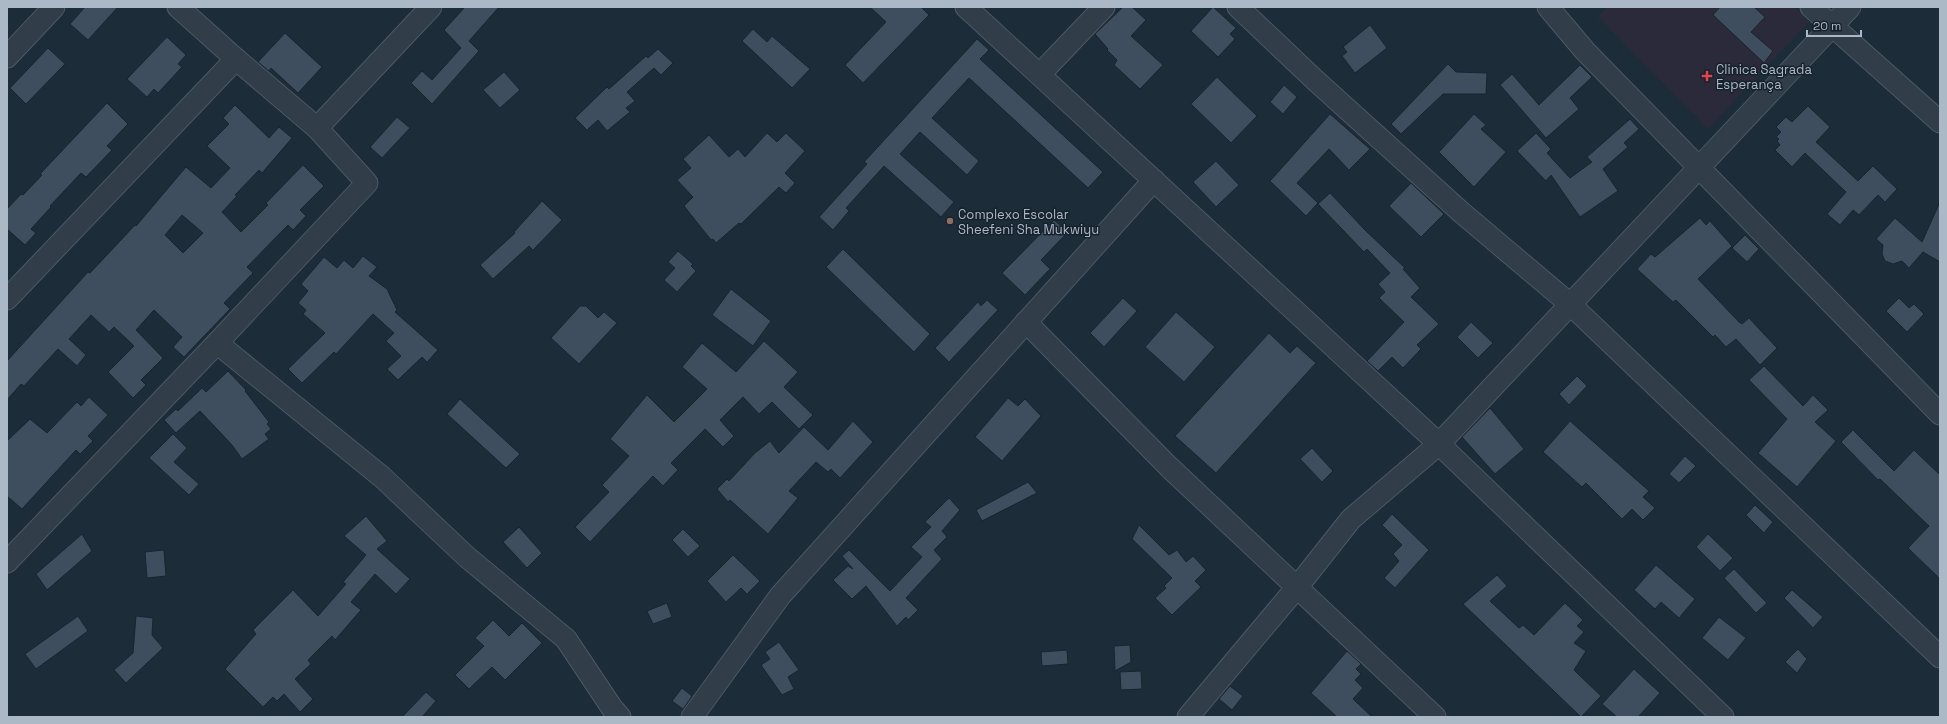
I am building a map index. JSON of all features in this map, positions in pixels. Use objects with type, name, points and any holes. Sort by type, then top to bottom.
[{"type":"street","points":[[7,57],[54,7]]},
{"type":"street","points":[[7,562],[217,343],[367,183],[317,128],[178,7]]},
{"type":"street","points":[[317,128],[431,7]]},
{"type":"street","points":[[966,7],[1439,444],[1723,717]]},
{"type":"street","points":[[1040,74],[1104,7]]},
{"type":"street","points":[[1238,7],[1315,80],[1461,212],[1571,305],[1940,656]]},
{"type":"street","points":[[1548,7],[1585,51],[1940,414]]},
{"type":"street","points":[[1811,7],[1831,27],[1940,122]]},
{"type":"street","points":[[1188,717],[1298,586],[1351,519],[1439,444],[1850,7]]},
{"type":"street","points":[[7,299],[236,59]]},
{"type":"street","points":[[692,717],[780,596],[1154,180]]},
{"type":"street","points":[[1026,322],[1169,467],[1298,586],[1435,717]]},
{"type":"street","points":[[217,343],[382,477],[468,558],[566,639],[612,708],[620,717]]},
{"type":"shaded area","name":"Clinica Sagrada Esperança","points":[[1607,7],[1794,7],[1809,22],[1708,129],[1598,17]]},
{"type":"building","points":[[85,7],[118,7],[88,40],[70,24]]},
{"type":"building","points":[[465,7],[499,7],[469,41],[479,51],[432,104],[411,83],[422,71],[432,80],[461,48],[444,30]]},
{"type":"building","points":[[870,7],[921,7],[929,15],[863,83],[845,65],[886,22]]},
{"type":"building","points":[[1123,7],[1132,7],[1146,20],[1131,36],[1163,65],[1140,89],[1114,65],[1117,60],[1095,34]]},
{"type":"building","points":[[1213,7],[1236,28],[1230,34],[1235,39],[1218,57],[1191,31]]},
{"type":"building","points":[[1720,7],[1754,7],[1765,17],[1751,32],[1773,51],[1764,63],[1713,15]]},
{"type":"building","points":[[1370,25],[1387,48],[1355,73],[1342,56],[1347,52],[1343,47]]},
{"type":"building","points":[[753,29],[767,42],[772,36],[810,69],[792,88],[742,41]]},
{"type":"building","points":[[285,33],[322,67],[298,93],[271,68],[269,71],[258,62]]},
{"type":"building","points":[[167,37],[186,55],[178,64],[182,67],[158,93],[154,89],[147,97],[127,79]]},
{"type":"building","points":[[977,39],[989,50],[980,59],[1103,172],[1088,188],[969,78],[932,118],[979,161],[967,175],[920,132],[900,154],[954,202],[941,217],[884,166],[846,208],[849,211],[833,230],[819,217],[867,164],[864,162]]},
{"type":"building","points":[[48,48],[65,64],[26,104],[10,88]]},
{"type":"building","points":[[658,49],[673,63],[661,75],[654,68],[627,92],[635,101],[626,108],[630,112],[607,131],[598,120],[587,130],[575,118],[607,87],[609,89],[646,56],[648,58]]},
{"type":"building","points":[[1448,64],[1456,72],[1487,73],[1486,94],[1443,94],[1401,134],[1391,124]]},
{"type":"building","points":[[1580,65],[1592,77],[1570,98],[1579,109],[1546,138],[1500,85],[1512,74],[1539,105]]},
{"type":"building","points":[[504,72],[520,90],[500,108],[483,90]]},
{"type":"building","points":[[1217,77],[1257,116],[1231,143],[1191,104]]},
{"type":"building","points":[[1284,85],[1297,97],[1283,114],[1270,102]]},
{"type":"building","points":[[107,103],[128,124],[107,146],[112,150],[86,177],[81,173],[50,206],[51,207],[31,229],[36,233],[25,245],[7,229],[7,209],[42,175],[40,174]]},
{"type":"building","points":[[235,105],[269,138],[279,127],[292,138],[262,173],[259,170],[235,195],[237,196],[222,212],[241,232],[268,205],[266,203],[303,165],[324,186],[300,210],[306,216],[293,230],[288,225],[247,267],[253,273],[224,303],[230,309],[184,357],[173,347],[182,337],[154,310],[136,330],[163,358],[141,380],[146,385],[133,398],[108,372],[134,346],[114,327],[109,332],[91,315],[69,339],[86,355],[77,366],[58,349],[24,386],[21,384],[7,400],[7,361],[88,272],[90,273],[135,225],[136,226],[186,167],[211,188],[230,168],[207,146],[229,124],[223,118]],"holes":[[[182,215],[203,233],[183,253],[165,235]]]},
{"type":"building","points":[[1808,106],[1830,127],[1816,142],[1858,181],[1873,166],[1897,189],[1885,202],[1878,195],[1859,215],[1853,210],[1840,225],[1827,214],[1846,192],[1805,153],[1792,167],[1775,150],[1780,145],[1777,141],[1779,139],[1776,137],[1781,132],[1776,127],[1786,117],[1792,122]]},
{"type":"building","points":[[1330,114],[1370,149],[1349,170],[1329,149],[1297,183],[1318,203],[1306,216],[1270,181]]},
{"type":"building","points":[[1474,114],[1486,125],[1481,129],[1506,152],[1474,187],[1439,152]]},
{"type":"building","points":[[397,117],[410,128],[382,158],[370,147]]},
{"type":"building","points":[[1630,119],[1639,129],[1624,143],[1628,147],[1603,169],[1618,191],[1580,217],[1551,175],[1546,181],[1517,151],[1536,133],[1551,149],[1547,153],[1570,178],[1592,162],[1587,157]]},
{"type":"building","points":[[767,133],[777,142],[786,133],[805,151],[785,173],[795,183],[786,193],[779,187],[741,224],[739,223],[716,243],[713,239],[711,240],[684,206],[693,197],[677,180],[691,168],[683,159],[709,135],[729,157],[738,149],[745,157]]},
{"type":"building","points":[[1216,161],[1239,185],[1216,207],[1193,182]]},
{"type":"building","points":[[1411,183],[1444,214],[1421,237],[1389,206]]},
{"type":"building","points":[[1330,193],[1365,230],[1405,268],[1403,269],[1420,288],[1411,297],[1439,324],[1417,345],[1421,349],[1403,368],[1392,357],[1378,371],[1367,361],[1404,322],[1379,298],[1385,292],[1378,284],[1390,273],[1367,249],[1364,252],[1318,204]]},
{"type":"building","points":[[542,201],[562,220],[533,250],[529,246],[493,279],[480,265],[515,233],[514,232]]},
{"type":"building","points":[[1940,202],[1940,262],[1923,252],[1909,268],[1902,261],[1893,264],[1885,261],[1882,254],[1883,245],[1876,239],[1895,218],[1922,242]]},
{"type":"building","points":[[1700,218],[1706,225],[1710,221],[1732,246],[1698,279],[1739,322],[1742,324],[1749,318],[1777,348],[1760,365],[1736,339],[1726,347],[1715,335],[1713,337],[1676,300],[1673,302],[1637,269],[1651,254],[1655,257]]},
{"type":"building","points":[[1054,220],[1068,232],[1041,260],[1050,269],[1025,295],[1002,273]]},
{"type":"building","points":[[1745,235],[1759,249],[1747,262],[1732,248]]},
{"type":"building","points":[[843,249],[930,334],[914,352],[826,267]]},
{"type":"building","points":[[678,251],[693,264],[691,266],[696,271],[677,292],[664,280],[675,268],[668,262]]},
{"type":"building","points":[[363,256],[377,267],[369,276],[387,289],[397,310],[395,312],[438,350],[427,362],[422,357],[398,380],[387,369],[401,356],[386,341],[394,333],[373,314],[336,354],[334,352],[302,383],[288,369],[325,333],[303,314],[306,310],[298,303],[308,291],[301,284],[324,257],[337,268],[344,260],[353,268]]},
{"type":"building","points":[[731,289],[771,321],[753,346],[712,315]]},
{"type":"building","points":[[1123,298],[1137,311],[1104,347],[1090,333]]},
{"type":"building","points":[[1899,298],[1909,308],[1914,304],[1924,314],[1907,332],[1886,311]]},
{"type":"building","points":[[987,300],[998,310],[949,362],[935,348],[978,302],[981,306]]},
{"type":"building","points":[[580,306],[586,306],[598,318],[604,312],[617,323],[579,364],[551,338]]},
{"type":"building","points":[[1176,312],[1215,347],[1184,382],[1145,347]]},
{"type":"building","points":[[1471,322],[1493,343],[1478,358],[1457,337]]},
{"type":"building","points":[[1269,333],[1290,353],[1297,346],[1316,363],[1216,473],[1175,436]]},
{"type":"building","points":[[764,341],[798,372],[784,387],[813,415],[799,429],[772,402],[759,414],[743,397],[720,420],[734,436],[723,447],[705,429],[671,463],[678,470],[663,486],[653,476],[590,542],[575,527],[609,492],[602,485],[629,456],[610,439],[647,395],[674,422],[707,389],[682,367],[702,343],[736,372]]},
{"type":"building","points":[[1764,366],[1803,406],[1813,395],[1828,410],[1815,422],[1836,441],[1797,487],[1758,453],[1787,419],[1749,380]]},
{"type":"building","points":[[228,371],[246,390],[245,391],[269,422],[267,424],[271,429],[265,434],[269,439],[242,459],[232,445],[200,411],[176,433],[164,420],[176,409],[178,411],[202,388],[206,392]]},
{"type":"building","points":[[1577,376],[1587,386],[1569,405],[1559,394]]},
{"type":"building","points":[[89,397],[108,415],[88,436],[93,441],[80,454],[76,450],[22,509],[7,496],[7,441],[30,419],[47,433],[77,402],[81,406]]},
{"type":"building","points":[[1008,398],[1018,406],[1025,399],[1041,416],[1002,461],[975,437]]},
{"type":"building","points":[[460,399],[520,454],[506,468],[447,414]]},
{"type":"building","points":[[1490,408],[1524,449],[1495,474],[1462,437]]},
{"type":"building","points":[[853,421],[873,442],[840,478],[831,469],[828,472],[816,462],[789,491],[798,498],[768,534],[730,500],[728,502],[717,489],[727,479],[729,481],[755,453],[770,441],[779,453],[804,427],[828,450]]},
{"type":"building","points":[[1570,421],[1649,491],[1643,497],[1655,508],[1643,520],[1632,509],[1622,519],[1586,483],[1582,487],[1543,452]]},
{"type":"building","points":[[1853,430],[1894,471],[1914,450],[1940,475],[1940,579],[1908,548],[1929,526],[1880,479],[1878,480],[1841,442]]},
{"type":"building","points":[[173,434],[187,448],[174,462],[199,484],[189,495],[149,458]]},
{"type":"building","points":[[1312,448],[1333,471],[1322,482],[1300,459]]},
{"type":"building","points":[[1685,456],[1696,466],[1679,483],[1669,474]]},
{"type":"building","points":[[1028,482],[1037,493],[982,521],[976,510]]},
{"type":"building","points":[[949,498],[960,510],[942,531],[947,537],[934,550],[942,559],[906,598],[918,610],[908,620],[906,617],[897,626],[866,586],[852,599],[833,580],[848,566],[853,569],[842,556],[849,550],[890,591],[922,557],[911,547],[931,527],[925,522]]},
{"type":"building","points":[[1755,505],[1773,522],[1764,533],[1746,515]]},
{"type":"building","points":[[1392,514],[1429,550],[1395,588],[1384,578],[1399,561],[1393,554],[1402,545],[1382,525]]},
{"type":"building","points":[[366,516],[387,541],[377,549],[410,579],[396,594],[375,574],[351,602],[361,610],[335,640],[332,636],[308,660],[311,664],[295,679],[313,699],[300,712],[284,694],[277,701],[273,697],[263,707],[225,669],[256,634],[253,630],[293,590],[318,616],[346,584],[343,582],[366,555],[344,536]]},
{"type":"building","points":[[1139,525],[1169,555],[1177,550],[1186,562],[1193,556],[1206,570],[1195,581],[1201,587],[1172,615],[1155,598],[1166,588],[1164,586],[1172,578],[1132,539]]},
{"type":"building","points":[[519,527],[542,553],[527,568],[503,542]]},
{"type":"building","points":[[683,529],[700,546],[688,557],[672,540]]},
{"type":"building","points":[[82,534],[92,551],[47,590],[36,574]]},
{"type":"building","points":[[1708,534],[1733,558],[1720,571],[1696,547]]},
{"type":"building","points":[[164,550],[166,576],[147,578],[145,552]]},
{"type":"building","points":[[733,555],[760,581],[747,594],[741,588],[726,602],[707,581]]},
{"type":"building","points":[[1656,565],[1695,599],[1679,618],[1661,602],[1655,609],[1634,590]]},
{"type":"building","points":[[1734,569],[1767,603],[1756,613],[1724,578]]},
{"type":"building","points":[[1497,575],[1507,586],[1490,601],[1519,628],[1523,625],[1534,635],[1565,603],[1583,620],[1577,626],[1584,632],[1574,643],[1586,651],[1574,670],[1601,696],[1581,717],[1463,604]]},
{"type":"building","points":[[1792,590],[1823,617],[1813,628],[1784,598]]},
{"type":"building","points":[[667,603],[672,617],[653,624],[647,611]]},
{"type":"building","points":[[78,616],[88,631],[36,669],[25,654]]},
{"type":"building","points":[[136,616],[153,618],[152,635],[163,648],[126,683],[114,670],[133,653]]},
{"type":"building","points":[[1719,617],[1746,638],[1728,660],[1702,638]]},
{"type":"building","points":[[493,620],[509,636],[522,623],[542,643],[505,680],[492,667],[469,689],[455,675],[484,646],[475,638]]},
{"type":"building","points":[[779,642],[799,670],[788,677],[794,689],[782,695],[761,665],[770,659],[765,652]]},
{"type":"building","points":[[1130,645],[1131,662],[1115,671],[1114,646]]},
{"type":"building","points":[[1798,649],[1807,659],[1797,673],[1785,662]]},
{"type":"building","points":[[1067,650],[1068,664],[1042,666],[1041,652]]},
{"type":"building","points":[[1347,651],[1361,664],[1356,669],[1361,674],[1355,680],[1363,688],[1353,699],[1372,717],[1337,717],[1311,693]]},
{"type":"building","points":[[1634,669],[1660,693],[1638,717],[1617,717],[1602,704]]},
{"type":"building","points":[[1141,671],[1142,689],[1121,690],[1120,672]]},
{"type":"building","points":[[1230,686],[1243,696],[1232,710],[1219,699]]},
{"type":"building","points":[[682,688],[692,696],[683,709],[672,701]]},
{"type":"building","points":[[426,692],[436,701],[422,717],[402,717]]},
{"type":"place","name":"Clinica Sagrada Esperança","points":[[1707,76]]},
{"type":"place","name":"Complexo Escolar Sheefeni Sha Mukwiyu","points":[[950,221]]}]
